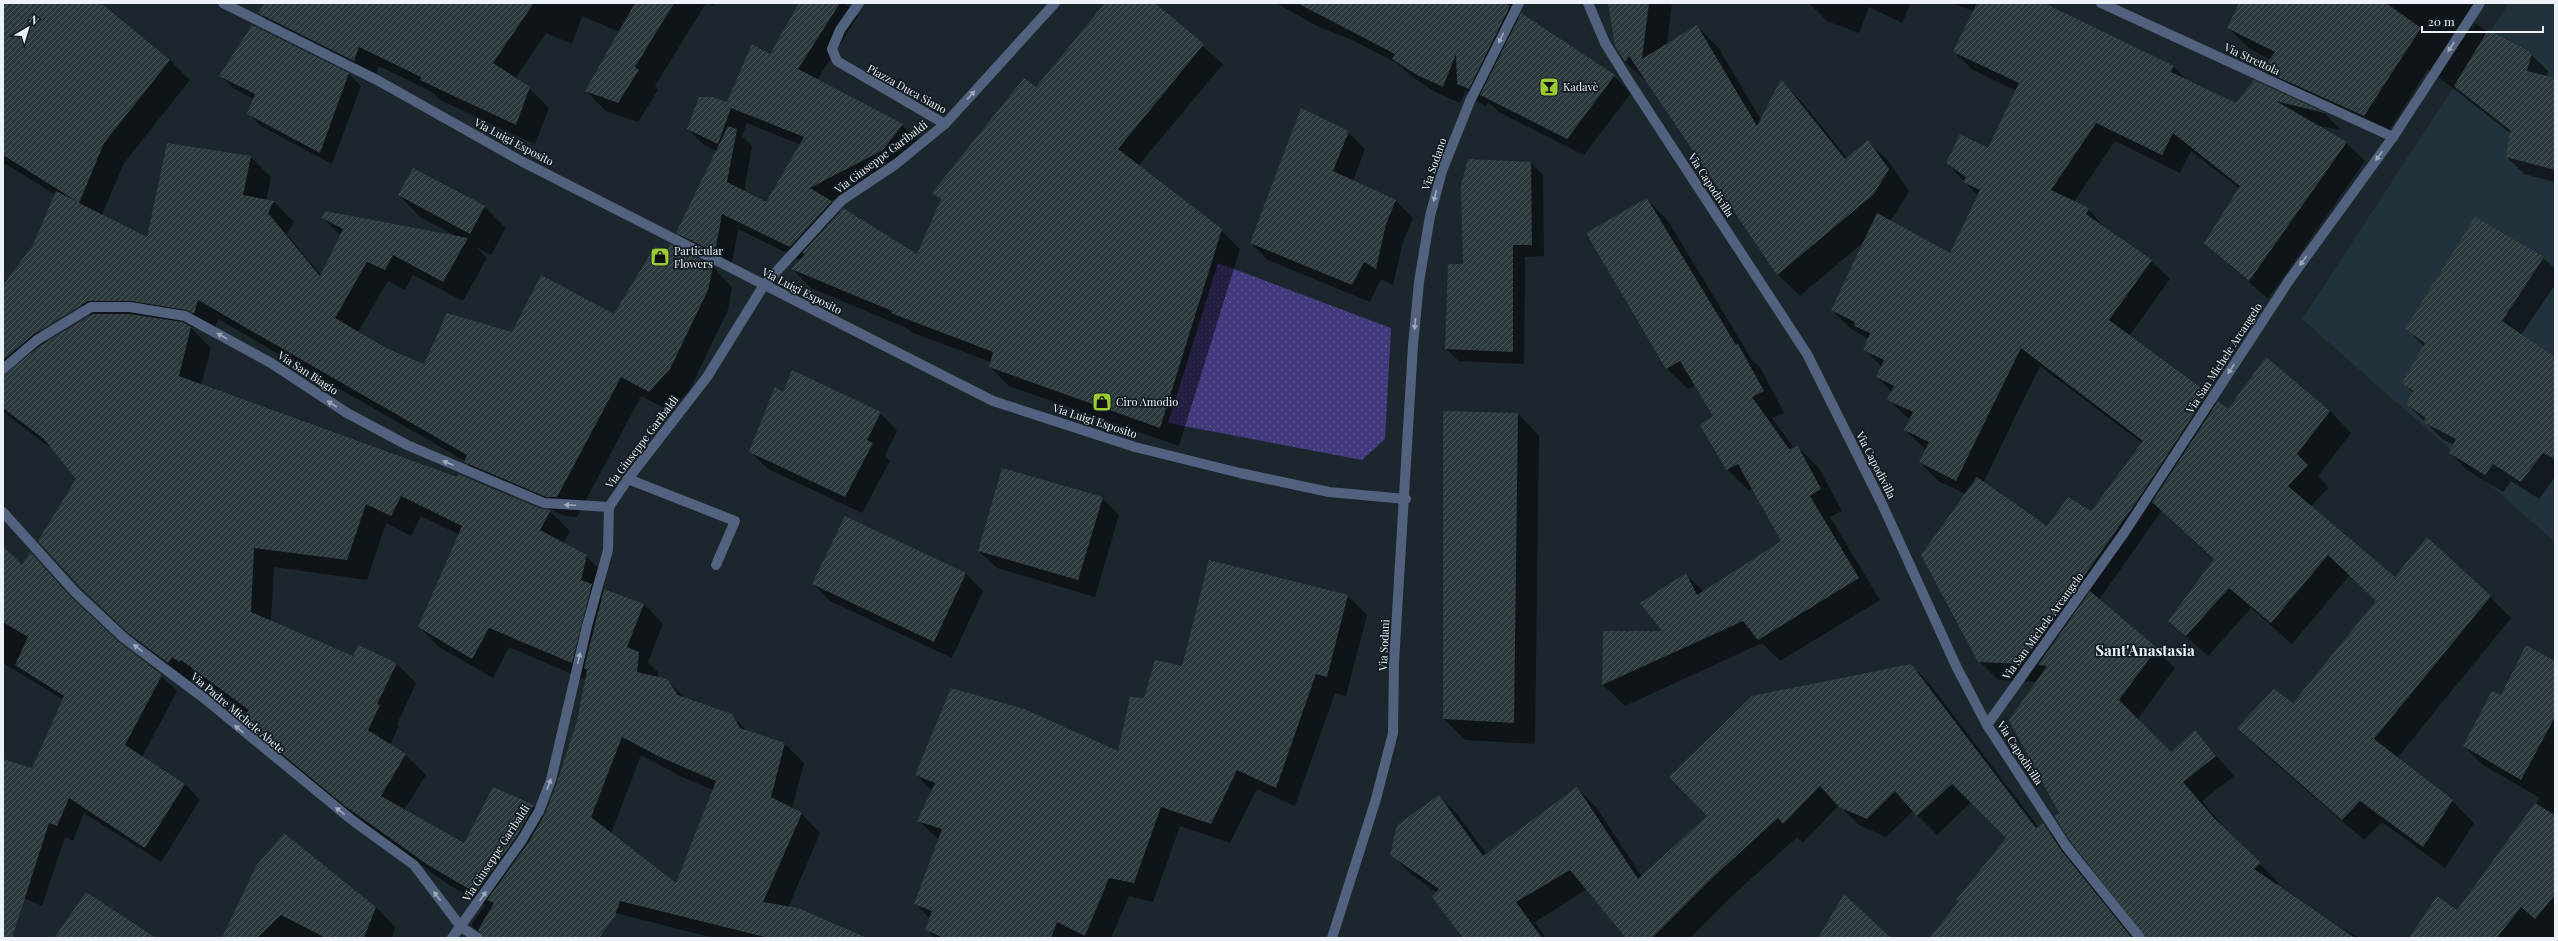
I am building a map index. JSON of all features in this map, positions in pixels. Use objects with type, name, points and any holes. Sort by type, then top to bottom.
[{"type":"street","name":"Via Luigi Esposito","points":[[223,3],[377,80],[521,160],[993,401],[1135,447],[1240,473],[1329,492],[1406,499]]},
{"type":"street","name":"Piazza Duca Siano","points":[[859,3],[840,30],[832,49],[837,61],[945,124],[1055,3]]},
{"type":"street","name":"Via Sodano","points":[[1413,345],[1419,282],[1430,216],[1442,171],[1470,101],[1519,3]]},
{"type":"street","name":"Via Capodivilla","points":[[1588,3],[1605,43],[1630,84],[1807,354],[1882,504],[1957,668],[1987,725],[2066,846],[2140,938]]},
{"type":"street","name":"Via Strettola","points":[[2101,3],[2393,137]]},
{"type":"street","name":"Via San Michele Arcangelo","points":[[1987,725],[2124,533],[2290,279],[2393,137],[2480,3]]},
{"type":"street","name":"Via Giuseppe Garibaldi","points":[[452,938],[522,840],[539,811],[551,780],[587,626],[608,550],[609,507],[628,479],[708,377],[764,285],[842,200],[896,164],[945,124]]},
{"type":"street","name":"Via San Biagio","points":[[3,369],[37,340],[91,307],[130,307],[185,316],[271,363],[347,413],[407,445],[544,503],[609,507]]},
{"type":"street","name":"Via Sodani","points":[[1332,938],[1376,799],[1393,732],[1394,663],[1406,499],[1413,345]]},
{"type":"street","points":[[628,479],[736,521],[716,565]]},
{"type":"street","name":"Via Padre Michele Abete","points":[[3,512],[75,592],[124,638],[205,699],[352,820],[414,865],[461,927],[478,938]]},
{"type":"shaded area","points":[[2509,3],[2555,3],[2555,542],[2302,319]]},
{"type":"shaded area","points":[[1218,263],[1391,328],[1385,439],[1362,460],[1168,423]]},
{"type":"building","points":[[3,3],[101,3],[170,60],[104,143],[79,203],[147,237],[167,143],[251,156],[243,195],[274,201],[268,213],[320,276],[343,229],[322,218],[325,211],[468,238],[443,282],[393,255],[385,270],[367,262],[335,318],[386,348],[424,364],[447,313],[512,332],[541,275],[614,314],[655,246],[667,251],[670,244],[713,266],[708,290],[670,369],[649,392],[621,377],[557,497],[546,497],[464,462],[467,455],[198,300],[194,314],[186,310],[131,301],[88,301],[34,334],[3,360],[3,285],[33,245],[56,191],[78,202],[3,155]]},
{"type":"building","points":[[265,3],[534,3],[493,63],[530,87],[516,125],[420,80],[421,77],[359,47],[354,61],[258,13]]},
{"type":"building","points":[[635,3],[674,3],[635,67],[639,70],[618,103],[585,91]]},
{"type":"building","points":[[799,3],[840,3],[798,69],[903,124],[883,150],[810,188],[832,201],[790,247],[722,214],[715,252],[676,233],[728,126],[737,129],[727,182],[766,202],[804,137],[731,108],[718,144],[687,129],[699,97],[712,97],[727,102],[752,44],[770,54]]},
{"type":"building","points":[[1105,3],[1155,3],[1204,44],[1118,149],[1222,229],[1160,428],[989,367],[993,352],[891,313],[892,311],[791,269],[805,254],[802,253],[843,208],[917,254],[941,199],[932,193],[1024,78],[1036,87]]},
{"type":"building","points":[[1297,3],[1505,3],[1510,6],[1469,89],[1457,84],[1456,54],[1443,87],[1417,75],[1392,59],[1395,54]]},
{"type":"building","points":[[1608,3],[1649,3],[1642,59],[1697,25],[1757,126],[1781,79],[1845,159],[1868,140],[1889,169],[1874,194],[1777,275],[1629,56],[1625,62],[1615,46]]},
{"type":"building","points":[[1977,3],[2044,3],[2174,66],[2171,72],[2236,103],[2254,80],[2325,113],[2276,101],[2347,142],[2249,281],[2204,243],[2240,186],[2173,133],[2162,155],[2096,123],[2051,190],[2089,208],[2086,214],[2152,260],[2109,320],[2208,393],[2137,501],[2022,664],[1978,662],[1921,555],[1977,477],[2047,526],[2068,497],[2091,511],[2143,441],[2021,348],[1956,481],[1919,462],[1929,442],[1904,430],[1913,412],[1887,400],[1894,386],[1876,377],[1884,360],[1863,350],[1870,333],[1854,326],[1855,322],[1831,310],[1877,213],[1950,253],[1980,190],[1963,182],[1966,177],[1946,163],[1960,134],[1988,148],[2019,83],[1953,52]]},
{"type":"building","points":[[2239,3],[2386,3],[2421,28],[2364,116],[2262,70],[2275,52],[2227,28]]},
{"type":"building","name":"Kadavè","points":[[1521,13],[1615,75],[1567,139],[1480,95]]},
{"type":"building","points":[[252,25],[349,73],[320,153],[247,114],[255,94],[219,76]]},
{"type":"building","points":[[2488,30],[2532,53],[2527,71],[2555,78],[2555,170],[2506,157],[2510,130],[2454,86]]},
{"type":"building","points":[[1301,108],[1349,131],[1333,171],[1396,200],[1386,224],[1376,269],[1364,262],[1352,285],[1250,243]]},
{"type":"building","points":[[1468,159],[1531,162],[1532,245],[1513,245],[1513,352],[1445,349],[1448,264],[1463,264],[1461,185]]},
{"type":"building","points":[[413,168],[485,206],[470,234],[398,195]]},
{"type":"building","points":[[1647,198],[1736,345],[1738,344],[1764,391],[1752,397],[1789,449],[1798,446],[1821,489],[1810,496],[1859,578],[1758,640],[1743,621],[1602,685],[1603,631],[1662,631],[1640,603],[1686,573],[1697,595],[1781,541],[1738,464],[1726,470],[1700,425],[1713,416],[1680,361],[1666,369],[1586,233]]},
{"type":"building","points":[[2475,217],[2544,257],[2502,321],[2555,357],[2555,459],[2543,453],[2521,482],[2493,464],[2485,475],[2449,453],[2456,439],[2423,422],[2426,418],[2406,404],[2413,391],[2402,383],[2425,343],[2405,329]]},
{"type":"building","points":[[93,314],[129,314],[183,322],[191,327],[179,376],[457,477],[458,474],[541,509],[551,510],[540,530],[587,555],[581,580],[592,584],[572,663],[489,628],[472,659],[418,627],[462,526],[401,496],[391,516],[366,504],[347,560],[254,548],[251,612],[353,656],[358,645],[397,663],[377,704],[380,705],[368,730],[406,754],[381,796],[464,843],[493,787],[534,805],[517,836],[476,893],[428,865],[345,806],[241,720],[249,710],[181,660],[179,662],[172,657],[168,663],[128,633],[80,587],[38,541],[76,479],[44,439],[3,408],[3,375],[41,345]]},
{"type":"building","points":[[2266,357],[2330,411],[2297,454],[2308,465],[2288,486],[2395,577],[2427,537],[2491,596],[2374,739],[2453,800],[2423,847],[2360,801],[2342,820],[2237,728],[2274,689],[2293,703],[2376,601],[2328,555],[2271,623],[2229,588],[2186,636],[2168,621],[2214,559],[2152,502],[2218,401],[2228,409]]},
{"type":"building","points":[[792,370],[881,412],[867,440],[873,443],[845,497],[749,452],[775,387],[783,392]]},
{"type":"building","points":[[1443,411],[1518,413],[1514,723],[1443,719]]},
{"type":"building","points":[[1002,468],[1103,497],[1078,580],[978,551]]},
{"type":"building","points":[[845,516],[966,573],[934,642],[812,584]]},
{"type":"building","points":[[3,546],[22,565],[30,552],[71,597],[120,643],[162,675],[125,745],[185,784],[145,848],[69,798],[57,826],[49,823],[12,938],[3,938],[3,759],[32,768],[64,696],[15,665],[28,637],[3,622]]},
{"type":"building","points":[[1209,560],[1348,595],[1327,677],[1316,674],[1276,788],[1237,770],[1211,824],[1161,807],[1134,883],[1109,878],[1085,936],[1057,922],[1051,938],[944,938],[925,930],[932,911],[914,904],[942,829],[917,821],[935,783],[915,775],[951,688],[1024,709],[1118,751],[1130,697],[1144,698],[1155,660],[1182,666]]},
{"type":"building","points":[[604,589],[644,604],[627,647],[639,652],[637,672],[667,679],[678,695],[732,714],[740,728],[785,743],[771,797],[802,813],[763,902],[798,908],[867,938],[769,938],[620,901],[615,916],[599,938],[484,938],[478,930],[494,903],[487,900],[528,843],[545,814],[557,782],[577,721],[587,670],[584,668]],"holes":[[[622,737],[660,757],[716,781],[676,883],[591,817]]]},
{"type":"building","points":[[2090,591],[2157,648],[2119,700],[2171,752],[2195,730],[2216,756],[2183,782],[2214,818],[2261,863],[2254,869],[2355,938],[2146,938],[2071,842],[2054,816],[2059,813],[2009,720],[2047,666],[2038,665]]},
{"type":"building","points":[[2526,645],[2555,661],[2555,717],[2521,780],[2463,746],[2492,691],[2501,695]]},
{"type":"building","points":[[1911,664],[2036,828],[2043,823],[2061,850],[2132,938],[1930,938],[1958,902],[1956,900],[2006,838],[1952,784],[1917,816],[1895,791],[1867,819],[1839,807],[1820,786],[1783,824],[1778,818],[1712,878],[1652,938],[1626,938],[1570,870],[1516,902],[1542,938],[1463,938],[1432,897],[1439,889],[1390,855],[1397,825],[1439,795],[1483,856],[1577,787],[1638,879],[1707,816],[1669,777],[1752,696]]},
{"type":"building","points":[[2535,803],[2555,815],[2555,895],[2535,919],[2521,907],[2497,938],[2409,938],[2437,896],[2457,910]]},
{"type":"building","points":[[284,833],[376,907],[364,938],[326,938],[281,915],[257,938],[222,938],[256,866]]},
{"type":"building","points":[[86,892],[156,938],[54,938]]},
{"type":"building","points":[[1844,894],[1891,938],[1818,938]]},
{"type":"place","name":"Kadavè","points":[[1549,87]]},
{"type":"place","name":"Particular Flowers","points":[[660,257]]},
{"type":"place","name":"Ciro Amodio","points":[[1102,402]]},
{"type":"district","name":"Sant'Anastasia","points":[[2145,651]]}]
